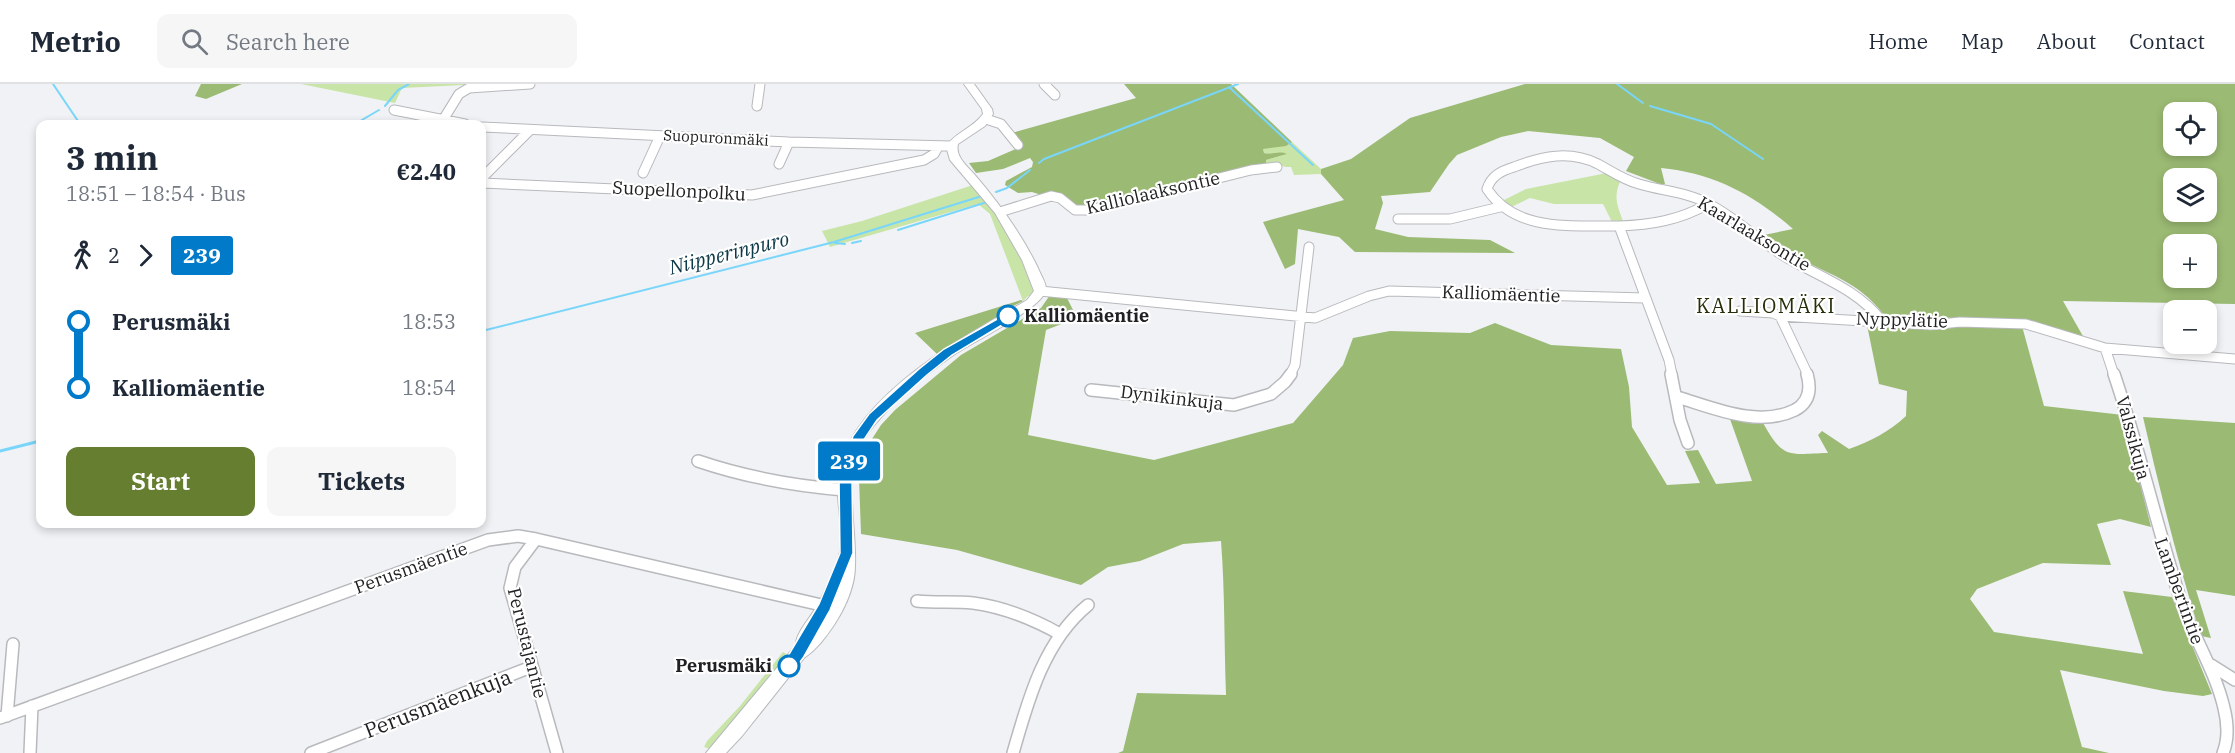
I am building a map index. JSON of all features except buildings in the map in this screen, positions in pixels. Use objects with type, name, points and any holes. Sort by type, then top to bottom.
[{"type":"street","points":[[394,110],[443,120],[459,94],[469,88],[530,84]]},
{"type":"street","points":[[757,106],[760,84]]},
{"type":"street","points":[[715,753],[736,731],[798,653],[811,644],[847,577],[845,490],[848,465],[854,446],[873,417],[892,398],[948,352],[1031,303],[1040,291],[1039,281],[1000,212],[954,159],[951,146],[959,137],[986,118],[987,109],[969,84]]},
{"type":"street","points":[[1044,84],[1055,95]]},
{"type":"street","points":[[986,118],[1001,124],[1018,145]]},
{"type":"street","name":"Suopuronmäki","points":[[486,127],[789,142],[951,146]]},
{"type":"street","points":[[486,176],[530,130]]},
{"type":"street","points":[[644,173],[660,136]]},
{"type":"street","points":[[779,164],[789,142]]},
{"type":"street","name":"Suopellonpolku","points":[[486,180],[752,195],[924,160],[934,154],[938,147]]},
{"type":"street","name":"Kaarlaaksontie","points":[[1500,207],[1493,201],[1487,189],[1493,177],[1532,159],[1556,155],[1585,159],[1624,179],[1679,192],[1708,204],[1744,226],[1774,250],[1854,292],[1873,307],[1882,321]]},
{"type":"street","name":"Kalliolaaksontie","points":[[1000,212],[1051,196],[1060,198],[1075,210],[1091,210],[1251,170],[1277,167]]},
{"type":"street","points":[[1398,219],[1432,221],[1461,219],[1500,207],[1511,214],[1531,221],[1619,226],[1663,222],[1687,215],[1708,204]]},
{"type":"street","points":[[1619,226],[1669,360],[1680,420],[1688,443]]},
{"type":"street","points":[[1300,316],[1308,247]]},
{"type":"street","name":"Kalliomäentie","points":[[1040,291],[1300,316],[1324,316],[1361,297],[1389,291],[1644,298]]},
{"type":"street","name":"Nyppylätie","points":[[1740,310],[1780,316],[1931,325],[1959,322],[2026,324],[2105,348],[2235,359]]},
{"type":"street","name":"Dynikinkuja","points":[[1091,390],[1234,405],[1251,402],[1273,393],[1291,378],[1295,365],[1300,316]]},
{"type":"street","points":[[1677,397],[1743,415],[1764,417],[1787,414],[1803,404],[1809,394],[1809,381],[1780,316]]},
{"type":"street","name":"Valssikuja","points":[[2105,348],[2124,401],[2157,529]]},
{"type":"street","points":[[698,461],[722,469],[818,488],[845,490]]},
{"type":"street","name":"Lambertintie","points":[[2157,529],[2192,633],[2202,655],[2211,665],[2224,706],[2229,743],[2223,753]]},
{"type":"street","name":"Perusmäentie","points":[[3,717],[488,540],[518,536],[830,607]]},
{"type":"street","name":"Perustajantie","points":[[536,539],[515,567],[510,588],[557,753]]},
{"type":"street","points":[[917,601],[932,604],[973,603],[991,607],[1014,613],[1060,634]]},
{"type":"street","points":[[1013,753],[1030,699],[1060,634],[1075,613],[1088,605]]},
{"type":"street","points":[[3,717],[13,644]]},
{"type":"street","points":[[2211,665],[2235,680]]},
{"type":"street","name":"Perusmäenkuja","points":[[311,753],[531,667]]},
{"type":"street","points":[[30,753],[32,706]]},
{"type":"street","points":[[727,753],[736,731]]},
{"type":"green space","points":[[201,84],[242,84],[206,99],[195,96]]},
{"type":"green space","points":[[301,84],[484,84],[402,88],[395,103]]},
{"type":"green space","points":[[1124,84],[1231,84],[1292,142],[1286,146],[1263,149],[1264,153],[1287,154],[1266,160],[1266,164],[1085,209],[1032,192],[1018,193],[1005,185],[1006,181],[1032,167],[1033,162],[1030,158],[1003,169],[976,173],[969,163],[988,161],[1018,148],[1008,134],[1136,98]]},
{"type":"green space","points":[[1525,84],[2235,84],[2235,304],[2217,304],[2217,300],[2163,300],[2163,303],[2063,301],[2084,338],[2021,321],[1884,315],[1863,293],[1851,285],[1787,252],[1764,235],[1793,229],[1748,196],[1716,181],[1680,171],[1661,168],[1665,184],[1660,184],[1626,171],[1634,157],[1600,138],[1528,131],[1501,137],[1457,155],[1430,192],[1381,196],[1383,203],[1375,229],[1408,237],[1490,240],[1515,253],[1355,252],[1339,237],[1298,229],[1295,264],[1285,269],[1263,222],[1344,200],[1321,174],[1321,169],[1351,159],[1410,118]]},
{"type":"green space","points":[[1292,142],[1321,169],[1321,174],[1294,175],[1291,167],[1273,163],[1266,164],[1266,160],[1287,154],[1264,153],[1263,149]]},
{"type":"green space","points":[[1607,173],[1621,180],[1617,200],[1623,221],[1612,222],[1603,204],[1554,204],[1530,198],[1507,209],[1498,203],[1526,189]]},
{"type":"green space","points":[[973,185],[1004,225],[1035,282],[1032,296],[1028,296],[1023,301],[990,214],[978,204],[830,247],[822,231],[862,221]]},
{"type":"green space","points":[[1050,295],[1067,298],[1077,318],[1046,330],[1028,435],[1154,460],[1293,423],[1343,365],[1353,338],[1390,331],[1470,333],[1495,323],[1551,345],[1621,349],[1629,387],[1632,427],[1667,485],[1700,483],[1685,451],[1698,450],[1716,484],[1752,481],[1730,419],[1763,423],[1782,449],[1795,454],[1828,453],[1818,435],[1822,431],[1849,449],[1879,436],[1900,422],[1906,416],[1907,391],[1879,384],[1867,325],[2022,326],[2044,406],[2123,415],[2151,527],[2120,519],[2097,524],[2111,565],[2043,563],[1977,589],[1970,599],[1994,632],[2143,654],[2123,591],[2172,597],[2212,694],[2203,696],[2164,691],[2060,670],[2082,747],[2109,753],[1118,753],[1123,751],[1137,693],[1226,695],[1221,541],[1183,544],[1140,561],[1108,567],[1081,585],[957,550],[861,534],[859,478],[870,442],[881,425],[895,410],[961,355],[1041,308]]},
{"type":"green space","points":[[1023,301],[1000,313],[1001,315],[937,354],[915,333]]},
{"type":"green space","points":[[2143,417],[2235,423],[2235,596],[2196,590],[2211,638],[2201,636],[2170,527]]},
{"type":"green space","points":[[783,652],[788,655],[711,749],[704,747],[707,741],[740,706]]},
{"type":"waterway","points":[[53,84],[77,120]]},
{"type":"waterway","points":[[385,106],[398,90],[409,84]]},
{"type":"waterway","name":"Niipperinpuro","points":[[1229,87],[1238,84]]},
{"type":"waterway","points":[[1617,84],[1643,103]]},
{"type":"waterway","name":"Niipperinpuro","points":[[1039,163],[1044,159],[1229,87]]},
{"type":"waterway","points":[[1229,87],[1313,165]]},
{"type":"waterway","points":[[1650,106],[1711,124],[1763,159]]},
{"type":"waterway","points":[[362,120],[379,110]]},
{"type":"waterway","name":"Niipperinpuro","points":[[996,192],[1007,188],[1030,170]]},
{"type":"waterway","name":"Niipperinpuro","points":[[486,330],[834,242],[982,196]]},
{"type":"waterway","points":[[898,230],[987,202]]},
{"type":"waterway","points":[[852,243],[861,241]]},
{"type":"waterway","name":"Niipperinpuro","points":[[835,243],[845,244]]},
{"type":"waterway","name":"Niipperinpuro","points":[[0,451],[36,442]]},
{"type":"bus line","name":"239","points":[[789,666],[825,606],[847,553],[845,479],[851,453],[857,440],[873,417],[923,372],[948,352],[1008,316]]},
{"type":"place","name":"Kalliomäentie","points":[[1008,316]]},
{"type":"place","name":"Perusmäki","points":[[789,666]]},
{"type":"district","name":"KALLIOMÄKI","points":[[1766,306]]}]
